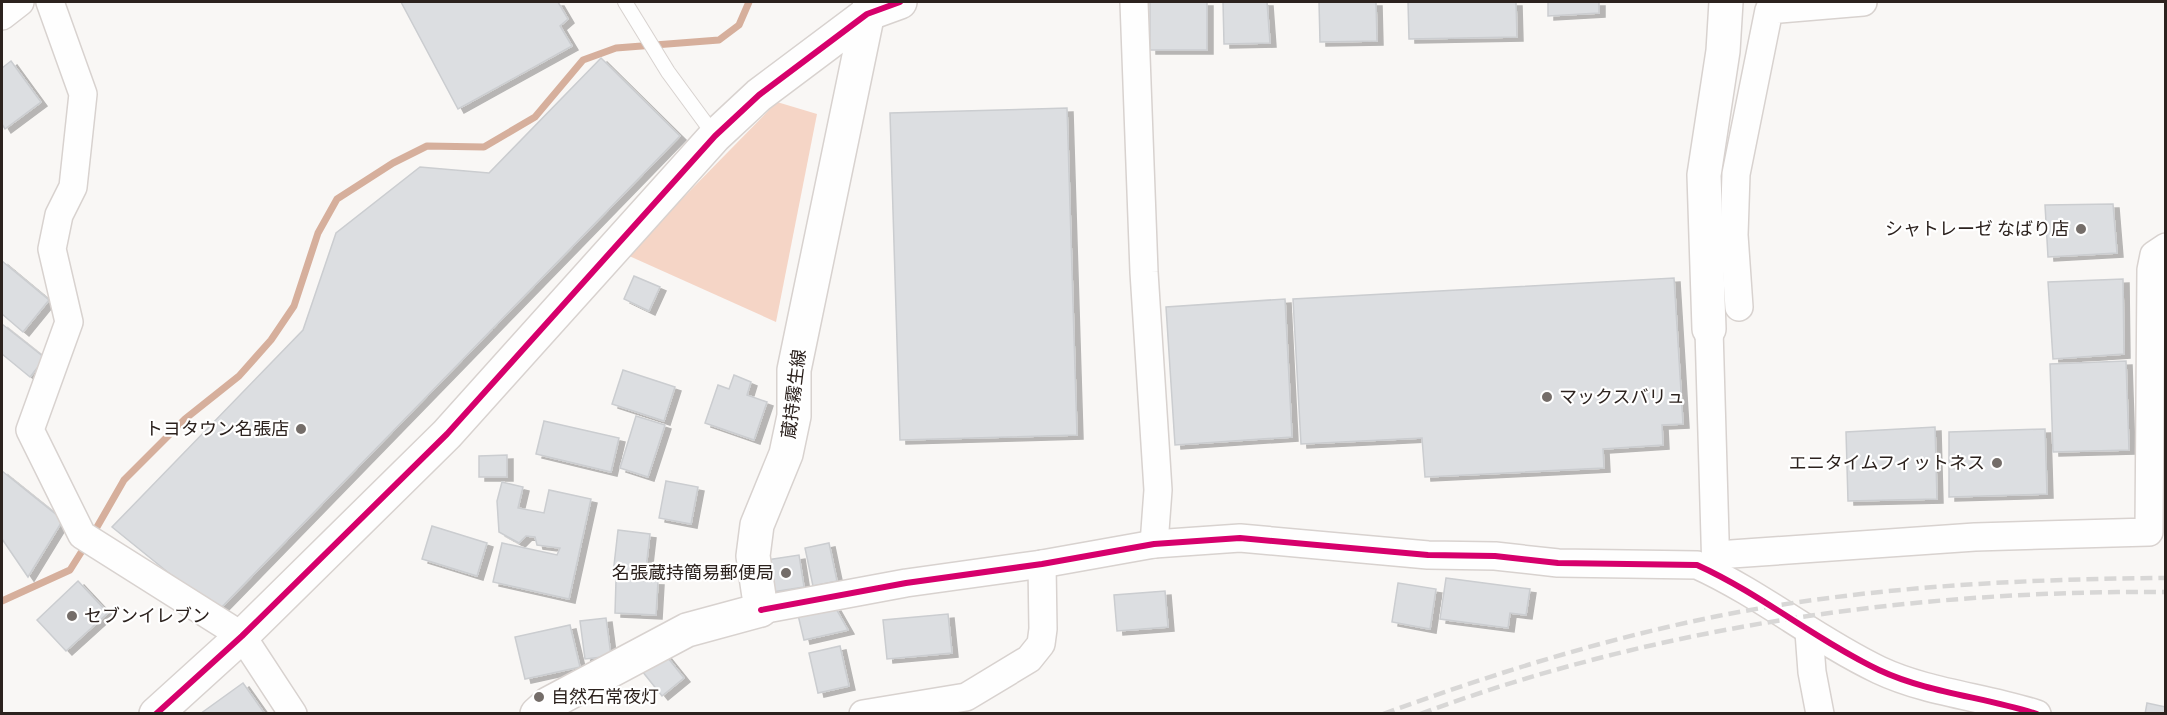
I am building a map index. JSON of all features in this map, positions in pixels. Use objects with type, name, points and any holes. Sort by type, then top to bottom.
[{"type":"street","points":[[2,16],[20,2]]},
{"type":"street","points":[[50,2],[83,94],[73,187],[59,215],[52,249],[69,322],[30,430],[93,542],[242,636],[293,714]]},
{"type":"street","points":[[156,714],[242,636],[447,434],[715,136],[759,95],[869,8],[900,2]]},
{"type":"street","points":[[1134,2],[1144,272],[1158,490],[1154,544]]},
{"type":"street","points":[[1717,565],[1704,175],[1723,51],[1726,2]]},
{"type":"street","points":[[1739,307],[1734,235],[1736,174],[1769,10],[1863,2]]},
{"type":"street","name":"蔵持霧生線","points":[[761,609],[753,556],[757,525],[786,454],[794,416],[794,370],[869,8]]},
{"type":"street","points":[[537,714],[548,704],[687,630],[761,609],[906,583],[1042,564],[1154,544],[1240,538],[1428,555],[1495,556],[1558,563],[1717,565],[1975,537],[2157,533],[2151,270],[2154,255],[2166,247]]},
{"type":"street","points":[[863,714],[966,697],[1029,659],[1041,644],[1043,629],[1042,564]]},
{"type":"street","points":[[1717,565],[1809,632],[1881,671],[1935,689],[2037,714]]},
{"type":"street","points":[[1809,632],[1812,672],[1821,714]]},
{"type":"lane","points":[[625,2],[668,72],[715,136]]},
{"type":"shaded area","points":[[777,102],[817,114],[776,322],[627,255]]},
{"type":"building","points":[[401,2],[558,2],[568,19],[560,26],[572,46],[458,109]]},
{"type":"building","points":[[1150,2],[1207,2],[1207,50],[1150,50]]},
{"type":"building","points":[[1223,2],[1267,2],[1270,43],[1224,44]]},
{"type":"building","points":[[1319,2],[1376,2],[1377,41],[1320,42]]},
{"type":"building","points":[[1408,2],[1516,2],[1517,37],[1409,39]]},
{"type":"building","points":[[1548,2],[1599,2],[1599,13],[1548,16]]},
{"type":"building","name":"トヨタウン名張店","points":[[601,58],[680,136],[217,612],[112,527],[303,330],[336,233],[420,167],[489,173]]},
{"type":"building","points":[[11,61],[41,102],[5,129],[2,124],[2,68]]},
{"type":"building","points":[[1067,108],[1077,435],[900,440],[890,113]]},
{"type":"building","name":"シャトレーゼ なばり店","points":[[2113,204],[2117,253],[2048,257],[2045,205]]},
{"type":"building","points":[[2,261],[49,300],[23,332],[2,314]]},
{"type":"building","points":[[634,276],[660,287],[649,311],[624,299]]},
{"type":"building","points":[[1674,278],[1683,424],[1662,425],[1663,445],[1603,449],[1604,468],[1425,477],[1422,438],[1301,444],[1293,299]]},
{"type":"building","points":[[2123,279],[2124,354],[2053,359],[2048,282]]},
{"type":"building","points":[[1285,299],[1292,437],[1175,445],[1166,307]]},
{"type":"building","points":[[2,324],[45,358],[30,377],[2,354]]},
{"type":"building","points":[[2126,361],[2129,450],[2053,452],[2050,364]]},
{"type":"building","points":[[623,370],[675,387],[664,421],[612,404]]},
{"type":"building","points":[[734,375],[751,382],[747,395],[767,402],[754,440],[705,423],[718,385],[729,389]]},
{"type":"building","points":[[636,416],[665,425],[648,477],[620,468]]},
{"type":"building","points":[[544,421],[619,438],[611,472],[536,454]]},
{"type":"building","points":[[1935,427],[1937,499],[1848,501],[1846,432]]},
{"type":"building","name":"エニタイムフィットネス","points":[[2045,429],[2047,494],[1949,497],[1949,432]]},
{"type":"building","points":[[507,455],[507,477],[479,477],[479,456]]},
{"type":"building","points":[[2,471],[63,520],[28,577],[2,539]]},
{"type":"building","points":[[666,481],[698,487],[691,524],[659,518]]},
{"type":"building","points":[[502,482],[523,487],[518,508],[544,513],[549,490],[591,499],[569,599],[493,582],[502,543],[557,555],[560,548],[537,545],[535,537],[526,536],[519,543],[499,532],[497,501]]},
{"type":"building","points":[[432,526],[487,543],[477,576],[422,559]]},
{"type":"building","points":[[618,530],[650,534],[645,577],[613,574]]},
{"type":"building","points":[[829,543],[837,581],[813,586],[805,548]]},
{"type":"building","points":[[799,555],[804,587],[772,592],[767,560]]},
{"type":"building","points":[[1446,578],[1530,589],[1526,615],[1510,613],[1508,628],[1440,619]]},
{"type":"building","points":[[616,580],[658,581],[656,615],[615,613]]},
{"type":"building","name":"セブンイレブン","points":[[78,581],[108,613],[66,651],[37,620]]},
{"type":"building","points":[[1398,583],[1436,589],[1430,629],[1392,622]]},
{"type":"building","points":[[1165,591],[1168,627],[1117,631],[1114,595]]},
{"type":"building","points":[[835,607],[848,630],[804,640],[798,615]]},
{"type":"building","points":[[948,614],[952,653],[887,659],[883,620]]},
{"type":"building","points":[[606,618],[611,656],[585,659],[580,621]]},
{"type":"building","points":[[570,625],[580,667],[525,679],[515,637]]},
{"type":"building","points":[[840,646],[849,686],[818,693],[809,653]]},
{"type":"building","points":[[660,648],[684,678],[662,696],[638,666]]},
{"type":"building","points":[[243,683],[265,714],[200,714]]},
{"type":"building","points":[[2147,703],[2166,707],[2166,714],[2145,714]]},
{"type":"waterway","points":[[93,534],[124,480],[185,419],[239,376],[271,340],[294,306],[318,233],[337,199],[393,163],[427,146],[484,147],[535,117],[583,60],[616,48],[719,40],[739,25],[749,2]]},
{"type":"waterway","points":[[2,601],[70,570],[87,543]]},
{"type":"railway","points":[[1383,714],[1507,671],[1633,635],[1773,606],[1885,591],[1997,583],[2166,578]]},
{"type":"railway","points":[[1420,714],[1510,683],[1601,658],[1694,636],[1787,619],[1976,598],[2071,593],[2166,592]]},
{"type":"cycle path","points":[[156,714],[242,636],[447,434],[715,136],[759,95],[867,14],[900,2]]},
{"type":"cycle path","points":[[761,610],[906,583],[1042,564],[1154,544],[1240,538],[1428,555],[1495,556],[1558,563],[1697,565],[1744,589],[1833,645],[1879,670],[1937,690],[2037,714]]},
{"type":"place","name":"シャトレーゼ なばり店","points":[[2081,229]]},
{"type":"place","name":"マックスバリュ","points":[[1547,397]]},
{"type":"place","name":"トヨタウン名張店","points":[[301,429]]},
{"type":"place","name":"エニタイムフィットネス","points":[[1997,463]]},
{"type":"place","name":"名張蔵持簡易郵便局","points":[[786,573]]},
{"type":"place","name":"セブンイレブン","points":[[72,616]]},
{"type":"place","name":"自然石常夜灯","points":[[539,697]]}]
